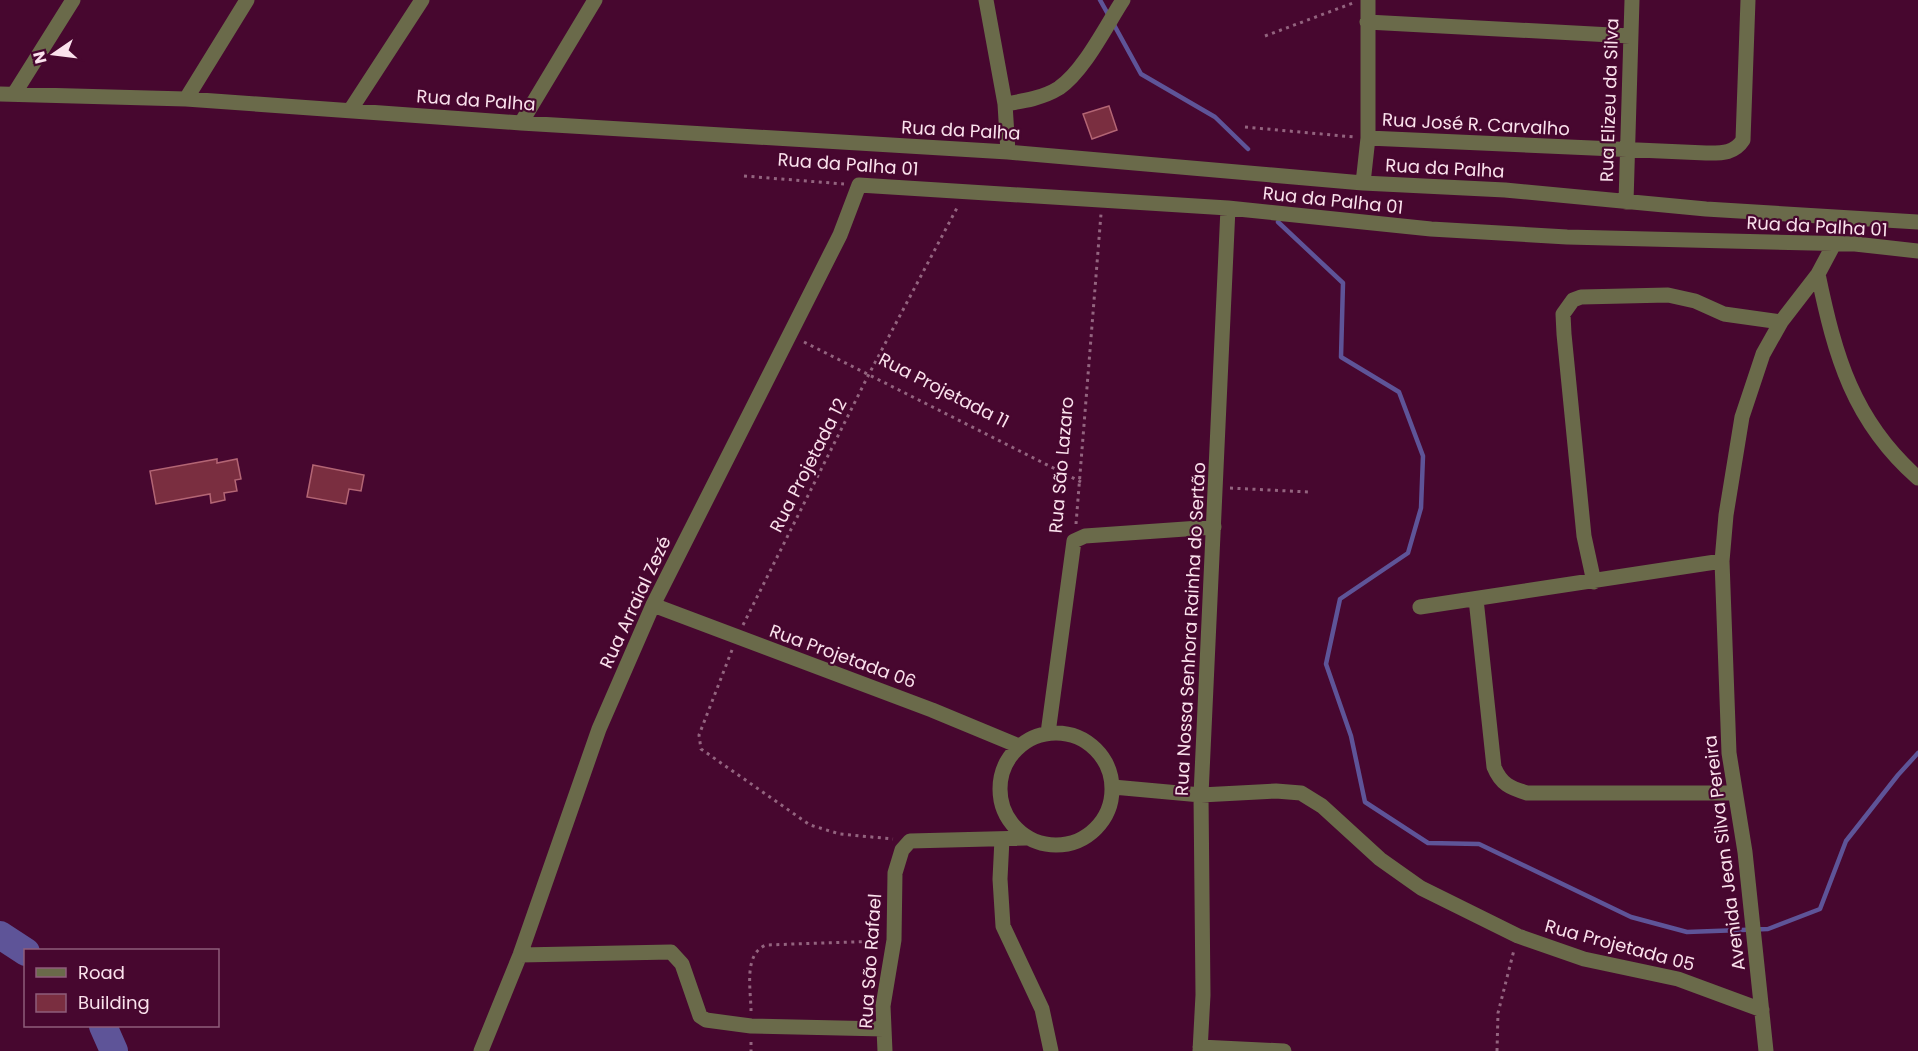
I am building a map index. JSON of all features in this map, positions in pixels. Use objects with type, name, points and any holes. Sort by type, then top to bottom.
[{"type":"street","points":[[7,94],[73,0]]},
{"type":"street","points":[[186,99],[247,0]]},
{"type":"street","points":[[351,109],[422,0]]},
{"type":"street","points":[[521,123],[595,0]]},
{"type":"street","points":[[986,0],[1005,104],[1008,152]]},
{"type":"street","points":[[1005,104],[1040,97],[1060,88],[1074,74],[1123,0]]},
{"type":"street","points":[[1363,183],[1368,138],[1368,0]]},
{"type":"street","name":"Rua Elizeu da Silva","points":[[1626,202],[1632,0]]},
{"type":"street","name":"Rua José R. Carvalho","points":[[1368,138],[1706,153],[1724,153],[1734,150],[1743,140],[1748,0]]},
{"type":"street","points":[[1367,22],[1630,36]]},
{"type":"street","name":"Rua da Palha","points":[[7,94],[186,99],[351,109],[521,123],[1008,152],[1363,183],[1505,190],[1626,202],[1918,222]]},
{"type":"street","name":"Rua da Palha 01","points":[[859,185],[1228,208],[1323,220],[1477,232],[1567,237],[1834,244],[1918,251]]},
{"type":"street","name":"Rua Arraial Zezé","points":[[481,1051],[520,955],[599,729],[653,605],[840,235],[859,185]]},
{"type":"street","name":"Rua Nossa Senhora Rainha do Sertão","points":[[1200,1049],[1203,995],[1201,795],[1228,208]]},
{"type":"street","name":"Avenida Jean Silva Pereira","points":[[1766,1051],[1745,852],[1729,753],[1722,561],[1726,515],[1742,417],[1763,354],[1781,322],[1818,274],[1834,244]]},
{"type":"street","points":[[1818,274],[1830,332],[1846,382],[1864,416],[1887,447],[1918,478]]},
{"type":"street","points":[[1594,582],[1584,536],[1565,345],[1563,314],[1567,306],[1581,297],[1668,295],[1695,301],[1724,314],[1781,322]]},
{"type":"street","points":[[1074,541],[1085,536],[1214,528]]},
{"type":"street","name":"Rua São Lazaro","points":[[1048,733],[1074,541]]},
{"type":"street","points":[[1420,607],[1722,561]]},
{"type":"street","points":[[1476,599],[1494,767],[1498,778],[1508,787],[1527,793],[1735,793]]},
{"type":"street","name":"Rua Projetada 06","points":[[653,605],[932,710],[1019,746]]},
{"type":"street","points":[[910,841],[1026,838],[1051,845],[1080,840],[1094,830],[1104,818],[1113,787],[1108,768],[1097,751],[1082,739],[1064,733],[1048,733],[1032,737],[1009,757],[999,786],[1006,815],[1026,838]]},
{"type":"street","name":"Rua Projetada 05","points":[[1113,787],[1201,795],[1276,791],[1301,793],[1322,806],[1380,860],[1421,888],[1518,936],[1584,959],[1678,979],[1762,1010]]},
{"type":"street","points":[[1002,838],[1000,879],[1003,926],[1042,1009],[1051,1051]]},
{"type":"street","name":"Rua São Rafael","points":[[885,1051],[885,994],[894,940],[895,873],[902,850],[910,841]]},
{"type":"street","points":[[520,955],[671,952],[682,964],[702,1018],[751,1026],[884,1029]]},
{"type":"street","points":[[1200,1049],[1284,1051]]},
{"type":"path","points":[[1265,36],[1360,0]]},
{"type":"path","name":"Rua José R. Carvalho","points":[[1245,127],[1368,138]]},
{"type":"path","name":"Rua da Palha 01","points":[[744,176],[859,185]]},
{"type":"path","name":"Rua Projetada 12","points":[[910,841],[840,834],[810,825],[708,756],[701,749],[699,735],[736,638],[869,374],[966,192]]},
{"type":"path","name":"Rua São Lazaro","points":[[1074,541],[1081,482],[1102,201]]},
{"type":"path","name":"Rua Projetada 11","points":[[789,335],[1081,482]]},
{"type":"path","points":[[1216,487],[1309,492]]},
{"type":"path","points":[[1497,1051],[1498,1013],[1518,936]]},
{"type":"path","points":[[751,1051],[751,960],[754,952],[766,945],[894,940]]},
{"type":"building","points":[[1109,106],[1117,130],[1092,139],[1083,114]]},
{"type":"building","points":[[217,459],[217,463],[237,459],[241,479],[235,480],[237,491],[224,493],[225,500],[211,503],[210,494],[156,504],[150,471]]},
{"type":"building","points":[[313,465],[364,475],[361,491],[349,489],[346,504],[307,497]]},
{"type":"waterway","points":[[1100,0],[1109,16]]},
{"type":"waterway","points":[[1113,23],[1141,74],[1215,117],[1248,149]]},
{"type":"waterway","points":[[1278,222],[1343,283],[1341,357],[1399,392],[1423,456],[1421,508],[1408,553],[1340,599],[1326,664],[1351,736],[1365,802],[1428,843],[1479,844],[1631,917],[1687,932],[1768,929],[1820,909],[1846,841],[1918,753]]},
{"type":"waterway","points":[[0,935],[24,951]]},
{"type":"waterway","points":[[103,1027],[114,1051]]}]
